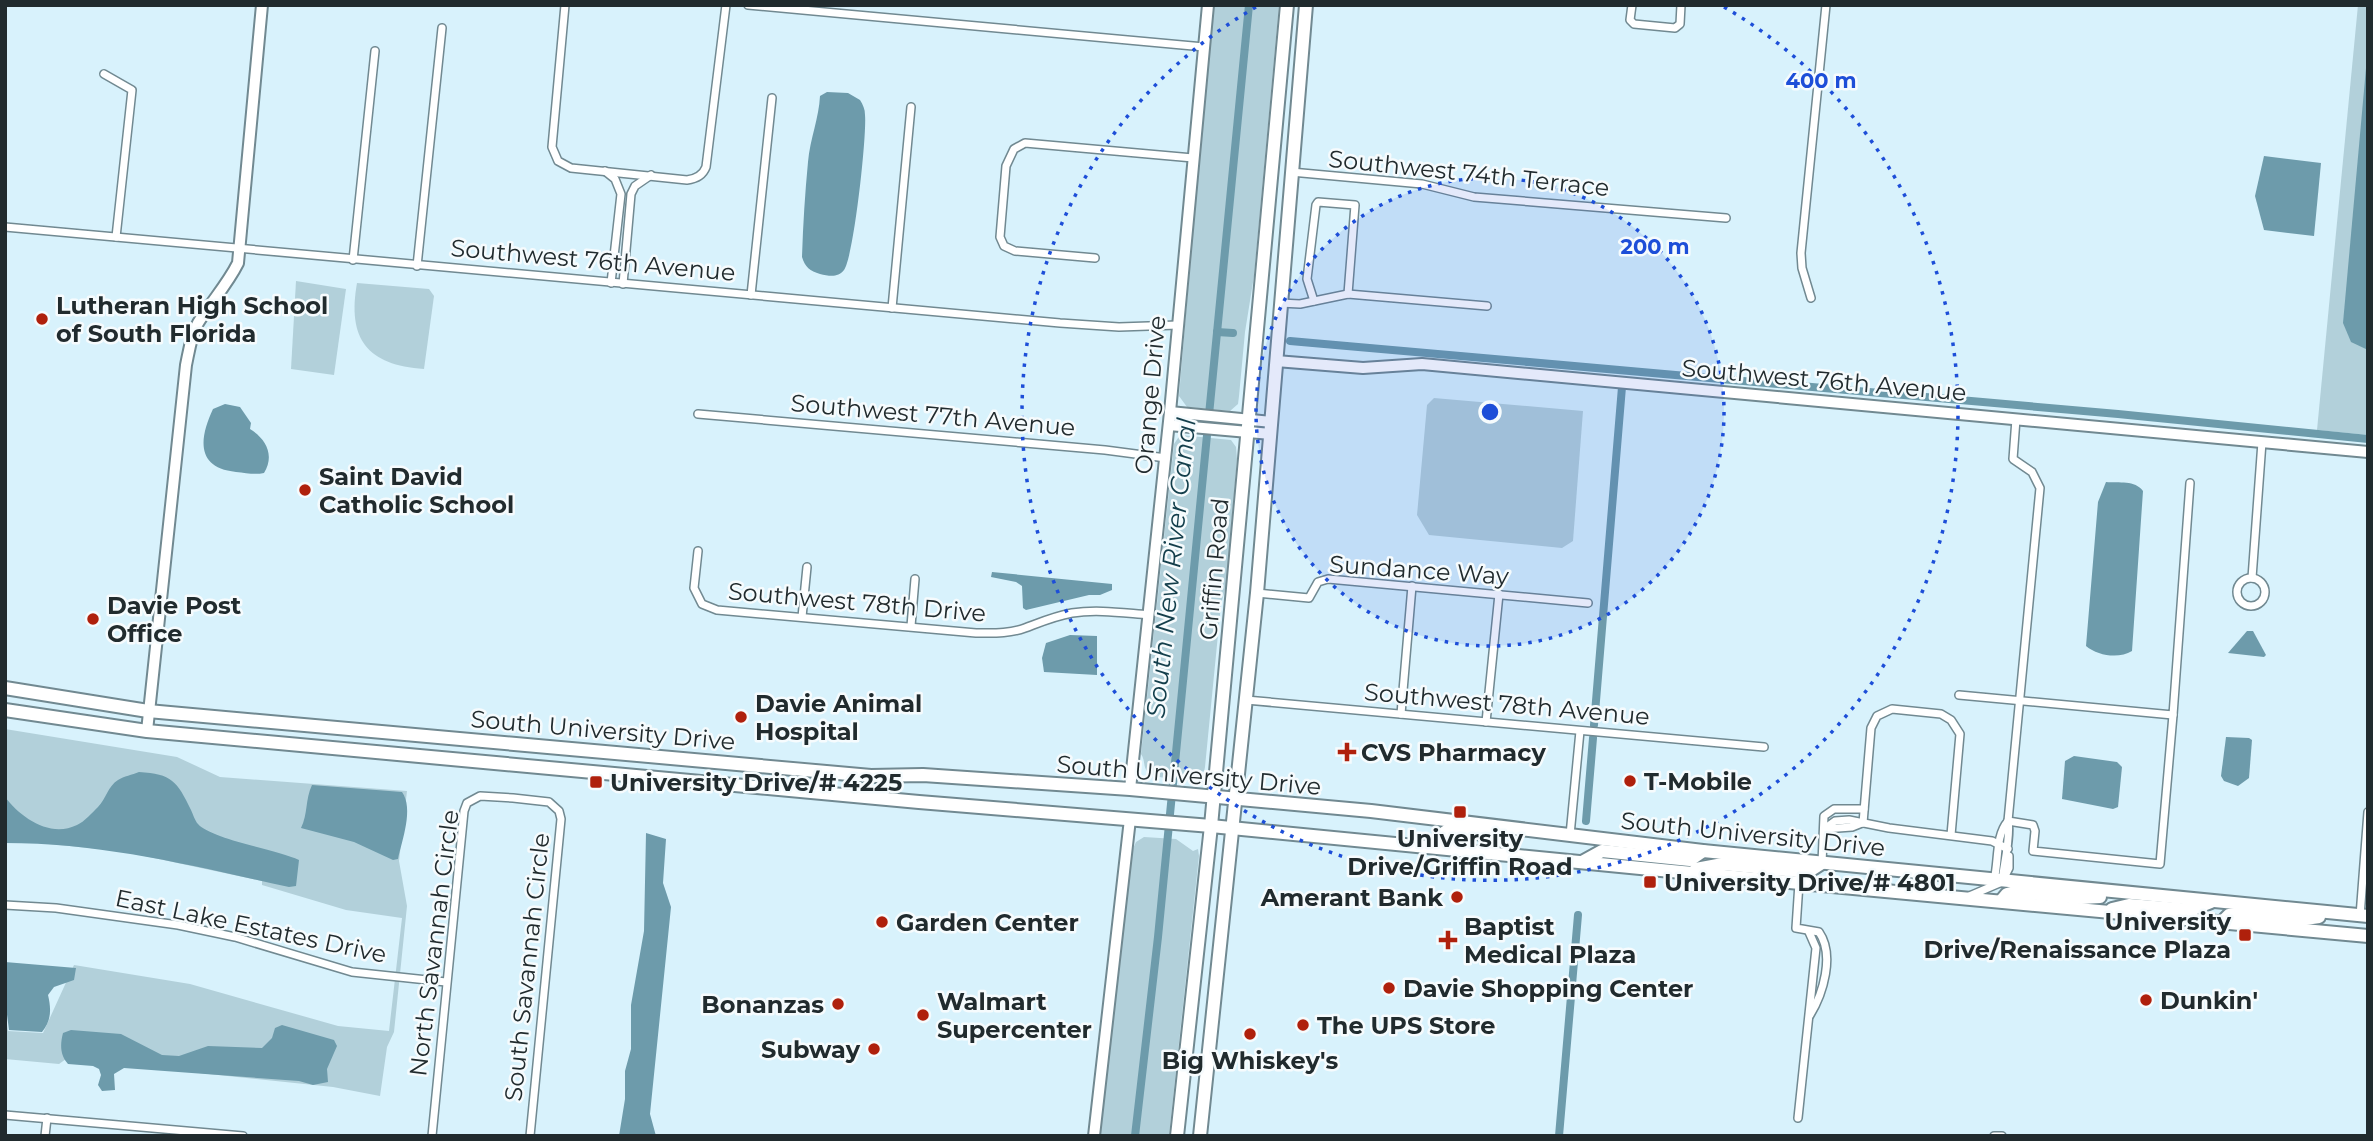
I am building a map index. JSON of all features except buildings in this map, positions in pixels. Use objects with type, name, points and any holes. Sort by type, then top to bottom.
[{"type":"main road","name":"Griffin Road","points":[[1177,1136],[1211,826],[1287,5]]},
{"type":"main road","name":"Griffin Road","points":[[1200,1136],[1246,700],[1306,5]]},
{"type":"main road","points":[[1273,148],[1282,166],[1291,172]]},
{"type":"main road","points":[[1270,181],[1280,186],[1289,199]]},
{"type":"main road","name":"South University Drive","points":[[5,688],[148,711],[871,776],[923,775],[1130,789],[1371,811],[1703,851],[2364,916]]},
{"type":"main road","name":"South University Drive","points":[[5,710],[146,731],[919,802],[1130,818],[2368,936]]},
{"type":"main road","points":[[422,757],[424,735]]},
{"type":"main road","points":[[605,774],[608,752]]},
{"type":"main road","points":[[1439,848],[1442,834],[1448,830],[1529,839],[1565,835]]},
{"type":"main road","points":[[1582,862],[1602,851],[1690,860],[1703,851]]},
{"type":"main road","points":[[1671,871],[1723,864],[1808,872],[1822,863]]},
{"type":"main road","points":[[2001,901],[2007,894],[2015,892],[2094,898],[2109,892]]},
{"type":"main road","points":[[2105,911],[2129,905],[2191,910],[2212,902]]},
{"type":"main road","points":[[2222,922],[2229,915],[2236,914],[2305,919],[2340,914]]},
{"type":"street","points":[[146,731],[188,353],[198,323],[229,283],[239,263],[262,5]]},
{"type":"street","points":[[565,5],[552,147],[558,160],[567,167],[693,179],[705,172],[708,162],[726,5]]},
{"type":"street","points":[[748,5],[1204,47]]},
{"type":"street","name":"Orange Drive","points":[[1130,789],[1166,458],[1208,5]]},
{"type":"street","points":[[1632,5],[1630,20],[1634,24],[1675,28],[1680,24],[1681,5]]},
{"type":"street","points":[[1811,298],[1802,268],[1801,253],[1826,5]]},
{"type":"street","points":[[417,266],[442,28]]},
{"type":"street","points":[[353,260],[375,51]]},
{"type":"street","points":[[104,74],[132,90],[116,237]]},
{"type":"street","points":[[751,295],[772,98]]},
{"type":"street","points":[[892,308],[911,107]]},
{"type":"street","points":[[1095,258],[1014,251],[1004,246],[1000,237],[1006,166],[1014,149],[1025,143],[1193,158]]},
{"type":"street","points":[[605,171],[615,179],[621,194],[611,283]]},
{"type":"street","name":"Southwest 74th Terrace","points":[[1291,172],[1422,184],[1474,197],[1726,218]]},
{"type":"street","points":[[623,284],[631,194],[635,186],[651,175]]},
{"type":"street","points":[[1314,301],[1307,279],[1318,202],[1355,205],[1348,294]]},
{"type":"street","name":"Southwest 76th Avenue","points":[[5,227],[1060,323],[1119,327],[1178,325]]},
{"type":"street","points":[[1280,303],[1300,304],[1348,294],[1487,306]]},
{"type":"street","name":"Southwest 76th Avenue","points":[[1276,361],[1363,368],[1422,364],[2368,452]]},
{"type":"street","points":[[1170,412],[1225,417],[1248,426]]},
{"type":"street","name":"Southwest 77th Avenue","points":[[698,414],[1105,450],[1166,458]]},
{"type":"street","points":[[2009,825],[2040,488],[2032,472],[2013,459],[2016,419]]},
{"type":"street","points":[[1169,425],[1225,430],[1248,426],[1271,428]]},
{"type":"street","points":[[2252,578],[2262,442]]},
{"type":"street","points":[[1967,897],[1998,881],[2004,847],[2003,826],[2033,825],[2033,851],[2160,864],[2190,484]]},
{"type":"street","name":"Southwest 78th Drive","points":[[698,551],[694,588],[702,604],[717,610],[1002,633],[1024,629],[1047,618],[1073,613],[1101,611],[1149,615]]},
{"type":"street","points":[[802,617],[807,567]]},
{"type":"street","points":[[911,626],[915,579]]},
{"type":"street","name":"Sundance Way","points":[[1256,593],[1309,598],[1318,582],[1323,579],[1588,603]]},
{"type":"street","points":[[1401,714],[1412,586]]},
{"type":"street","points":[[1486,722],[1499,594]]},
{"type":"street","points":[[1959,695],[2173,715]]},
{"type":"street","name":"Southwest 78th Avenue","points":[[1246,700],[1765,747]]},
{"type":"street","points":[[1863,822],[1871,728],[1877,716],[1892,709],[1941,714],[1951,720],[1959,734],[1951,835]]},
{"type":"street","points":[[1565,835],[1580,731]]},
{"type":"street","name":"North Savannah Circle","points":[[432,1136],[464,811],[467,803],[480,796],[513,798]]},
{"type":"street","name":"South Savannah Circle","points":[[513,798],[549,802],[559,811],[561,819],[530,1136]]},
{"type":"street","points":[[1822,863],[1822,822],[1828,812],[1834,808],[1864,809]]},
{"type":"street","points":[[1849,820],[1850,808]]},
{"type":"street","points":[[2364,916],[2368,812]]},
{"type":"street","points":[[1094,1136],[1130,818]]},
{"type":"street","points":[[1824,829],[1835,821],[1849,820],[1889,828],[1992,841],[2004,847]]},
{"type":"street","points":[[1824,829],[1852,827],[1863,822]]},
{"type":"street","points":[[1799,883],[1796,928],[1819,932],[1824,939],[1825,976],[1818,1003],[1808,1019]]},
{"type":"street","name":"East Lake Estates Drive","points":[[5,905],[56,908],[178,925],[235,937],[352,972],[446,982]]},
{"type":"street","points":[[1798,1118],[1816,948],[1809,932]]},
{"type":"street","points":[[1813,976],[1825,976]]},
{"type":"street","points":[[5,1115],[243,1136]]},
{"type":"street","points":[[45,1136],[47,1118]]},
{"type":"street","points":[[1994,1136],[2001,1136]]},
{"type":"shaded area","points":[[1212,5],[1279,5],[1254,276],[1238,404],[1230,411],[1187,407],[1179,396]]},
{"type":"shaded area","points":[[2358,5],[2368,5],[2368,435],[2317,430]]},
{"type":"shaded area","points":[[2368,46],[2368,350],[2351,342],[2343,323]]},
{"type":"shaded area","points":[[827,92],[848,93],[860,100],[865,115],[862,169],[852,243],[844,270],[833,276],[811,270],[802,257],[809,153],[820,96]]},
{"type":"shaded area","points":[[2264,156],[2321,163],[2314,236],[2264,230],[2255,196]]},
{"type":"shaded area","points":[[296,281],[346,289],[334,375],[291,369]]},
{"type":"shaded area","points":[[357,283],[429,289],[434,296],[424,369],[388,362],[365,346],[355,320]]},
{"type":"shaded area","points":[[1434,398],[1583,411],[1573,541],[1562,548],[1429,535],[1417,515],[1427,405]]},
{"type":"shaded area","points":[[225,404],[240,407],[251,423],[250,429],[267,448],[269,460],[264,473],[250,474],[223,469],[207,458],[204,441],[208,420],[213,409]]},
{"type":"shaded area","points":[[1180,435],[1231,440],[1236,447],[1237,459],[1226,586],[1221,604],[1204,772],[1196,769],[1181,778],[1162,778],[1150,774],[1141,754],[1174,444]]},
{"type":"shaded area","points":[[2106,482],[2131,484],[2143,491],[2132,651],[2115,656],[2096,652],[2086,646],[2098,502]]},
{"type":"shaded area","points":[[992,572],[1112,584],[1112,590],[1100,595],[1089,595],[1026,610],[1023,608],[1022,586],[1016,582],[991,577]]},
{"type":"shaded area","points":[[2247,631],[2253,631],[2266,655],[2264,657],[2228,653]]},
{"type":"shaded area","points":[[1070,635],[1097,636],[1097,675],[1044,672],[1042,658],[1046,643]]},
{"type":"shaded area","points":[[5,729],[177,757],[220,777],[407,791],[399,861],[407,906],[394,1032],[387,1047],[380,1096],[333,1087],[66,1059],[59,1064],[5,1059],[5,1013],[8,1031],[43,1033],[74,965],[190,984],[338,1026],[389,1031],[402,918],[346,910],[262,885],[262,881],[121,851],[38,843],[5,843]]},
{"type":"shaded area","points":[[2226,737],[2252,740],[2249,778],[2238,786],[2224,781],[2221,776]]},
{"type":"shaded area","points":[[2074,756],[2117,762],[2122,767],[2118,807],[2113,809],[2062,799],[2065,761]]},
{"type":"shaded area","points":[[139,772],[159,775],[172,781],[182,792],[197,823],[205,829],[216,835],[299,860],[296,886],[289,887],[113,851],[5,843],[5,797],[19,812],[37,824],[57,829],[67,828],[80,824],[88,817],[115,783],[123,777]]},
{"type":"shaded area","points":[[312,785],[402,792],[407,816],[398,859],[393,860],[354,842],[301,828]]},
{"type":"shaded area","points":[[646,833],[666,839],[663,883],[671,907],[650,1114],[656,1136],[619,1136],[625,1099],[625,1071],[631,1049],[631,1005],[644,931]]},
{"type":"shaded area","points":[[1144,837],[1176,839],[1193,851],[1198,849],[1199,856],[1169,1136],[1097,1136],[1131,853],[1136,842]]},
{"type":"shaded area","points":[[5,962],[76,968],[74,980],[54,987],[48,995],[50,1014],[42,1032],[9,1030],[5,999]]},
{"type":"shaded area","points":[[282,1025],[334,1040],[337,1046],[327,1069],[328,1082],[313,1085],[299,1081],[124,1068],[114,1074],[115,1090],[102,1091],[98,1085],[101,1075],[99,1069],[68,1064],[61,1050],[63,1033],[71,1030],[121,1034],[162,1055],[179,1056],[208,1046],[262,1048],[272,1038],[275,1028]]},
{"type":"waterway","name":"South New River Canal","points":[[1135,1136],[1158,937],[1249,5]]},
{"type":"waterway","points":[[1217,332],[1233,333]]},
{"type":"waterway","points":[[1290,341],[2118,414],[2368,439]]},
{"type":"waterway","points":[[1594,725],[1622,387]]},
{"type":"waterway","points":[[1586,821],[1593,738]]},
{"type":"waterway","points":[[1559,1136],[1578,915]]},
{"type":"place","name":"Lutheran High School of South Florida","points":[[42,319]]},
{"type":"place","name":"Saint David Catholic School","points":[[305,490]]},
{"type":"place","name":"Davie Post Office","points":[[93,619]]},
{"type":"place","name":"Davie Animal Hospital","points":[[741,717]]},
{"type":"place","name":"CVS Pharmacy","points":[[1347,752]]},
{"type":"place","name":"T-Mobile","points":[[1630,781]]},
{"type":"place","name":"University Drive/# 4225","points":[[596,782]]},
{"type":"place","name":"University Drive/Griffin Road","points":[[1460,812]]},
{"type":"place","name":"University Drive/# 4801","points":[[1650,882]]},
{"type":"place","name":"Amerant Bank","points":[[1457,897]]},
{"type":"place","name":"Garden Center","points":[[882,922]]},
{"type":"place","name":"University Drive/Renaissance Plaza","points":[[2245,935]]},
{"type":"place","name":"Baptist Medical Plaza","points":[[1448,940]]},
{"type":"place","name":"Davie Shopping Center","points":[[1389,988]]},
{"type":"place","name":"Dunkin'","points":[[2146,1000]]},
{"type":"place","name":"Bonanzas","points":[[838,1004]]},
{"type":"place","name":"Walmart Supercenter","points":[[923,1015]]},
{"type":"place","name":"The UPS Store","points":[[1303,1025]]},
{"type":"place","name":"Big Whiskey's","points":[[1250,1034]]},
{"type":"place","name":"Subway","points":[[874,1049]]}]
